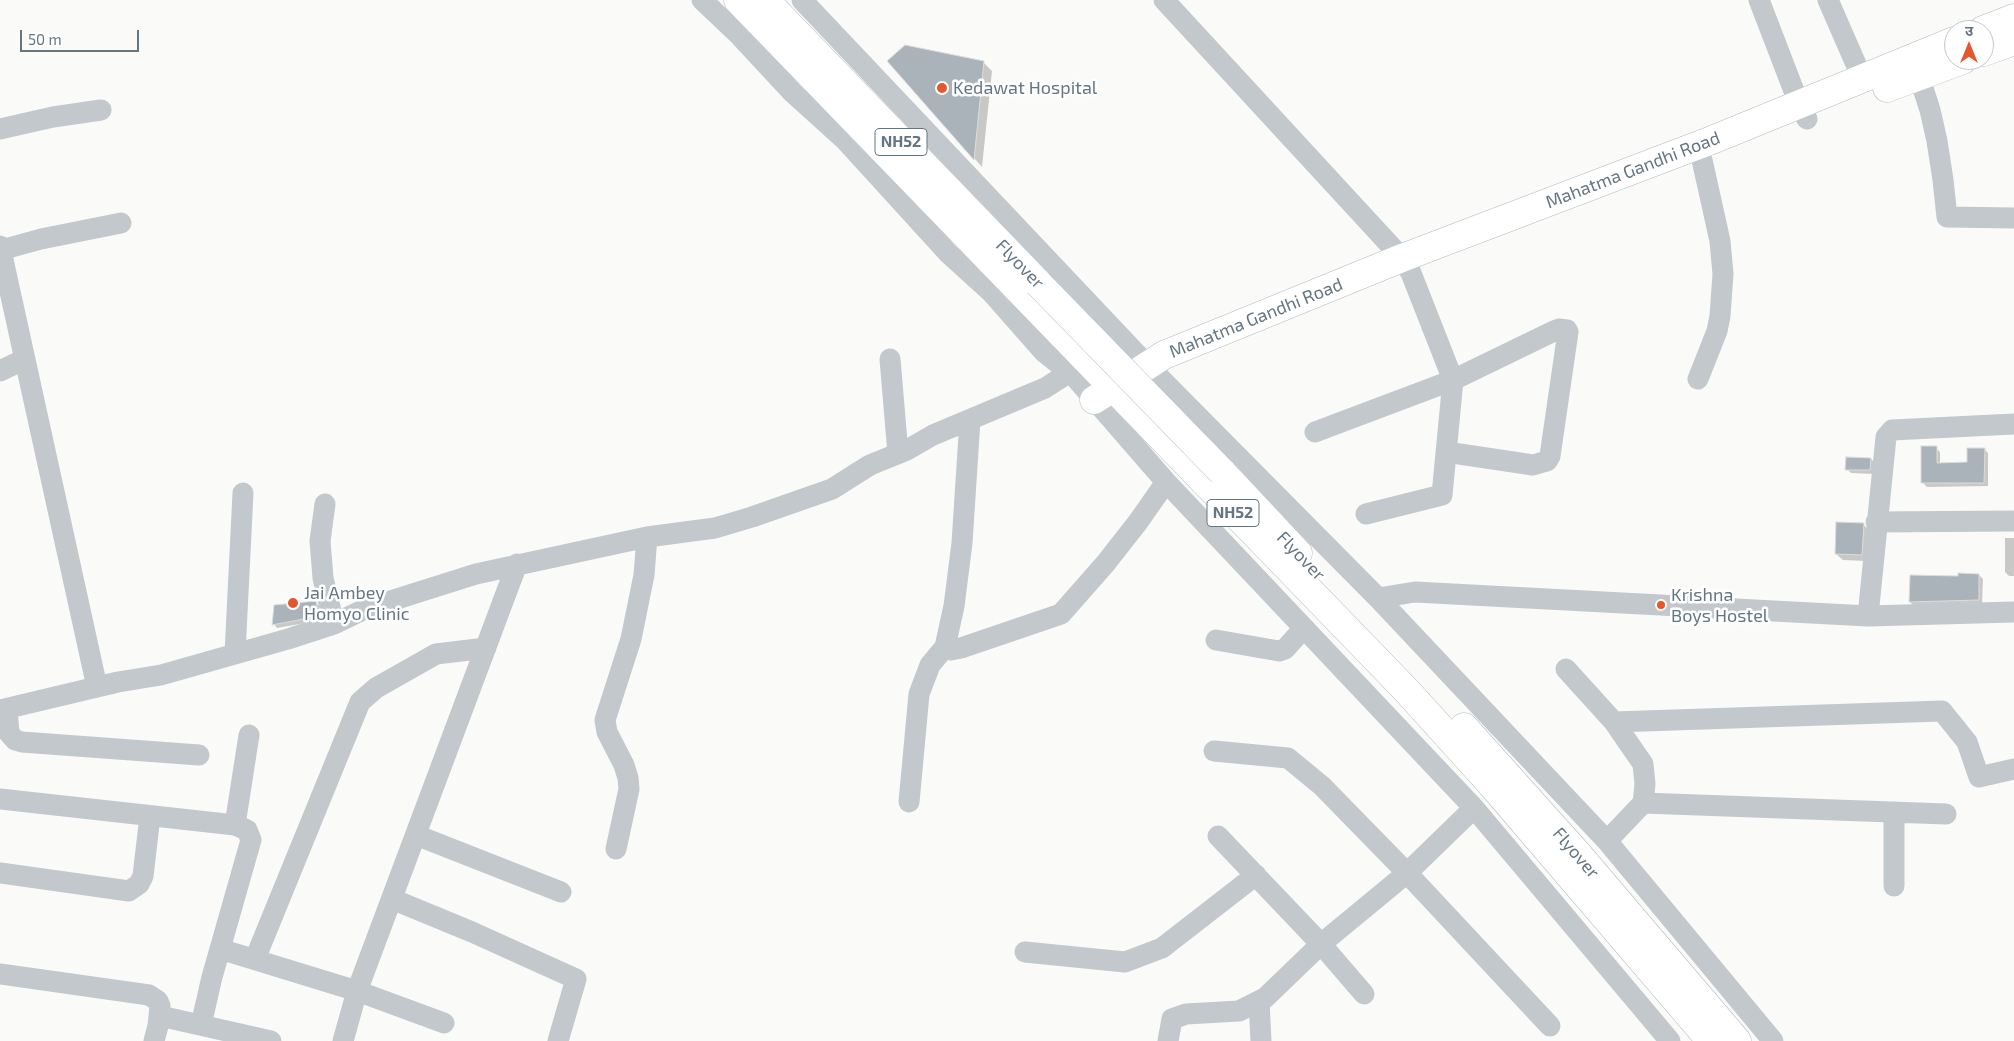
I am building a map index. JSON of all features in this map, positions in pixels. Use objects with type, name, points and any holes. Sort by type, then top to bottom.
[{"type":"main road","name":"NH52","points":[[738,0],[1103,393],[1413,699],[1524,822],[1711,1041]]},
{"type":"main road","name":"Flyover","points":[[765,0],[1222,472],[1495,759],[1737,1041]]},
{"type":"main road","points":[[1994,26],[2014,18]]},
{"type":"main road","points":[[1994,49],[2014,42]]},
{"type":"main road","name":"Mahatma Gandhi Road","points":[[1103,393],[1149,367],[1164,356],[1190,344],[1702,160],[1803,111],[1862,78],[1944,45]]},
{"type":"main road","name":"Mahatma Gandhi Road","points":[[1407,266],[1712,140],[1944,67]]},
{"type":"street","points":[[702,0],[740,36],[793,93],[844,140],[948,253],[992,293],[1044,352],[1070,372],[1103,393],[1166,482],[1474,808],[1670,1041]]},
{"type":"street","points":[[802,0],[1149,367],[1378,598],[1607,841],[1773,1041]]},
{"type":"street","points":[[1164,0],[1407,266],[1453,380],[1442,495],[1366,514]]},
{"type":"street","points":[[1759,0],[1803,111]]},
{"type":"street","points":[[1828,0],[1862,78]]},
{"type":"street","points":[[1919,76],[1930,110],[1937,141],[1947,217],[2014,218]]},
{"type":"street","points":[[0,128],[53,117],[101,110]]},
{"type":"street","points":[[1698,379],[1717,331],[1722,307],[1723,282],[1720,241],[1702,160]]},
{"type":"street","points":[[97,687],[25,359],[4,279],[0,248],[121,223]]},
{"type":"street","points":[[1314,432],[1453,380],[1554,331],[1564,329],[1568,332],[1550,456],[1547,461],[1533,465],[1446,452]]},
{"type":"street","points":[[0,371],[25,359]]},
{"type":"street","points":[[890,359],[898,454]]},
{"type":"street","points":[[199,755],[22,742],[15,740],[9,733],[4,710],[118,682],[161,675],[288,639],[334,624],[365,608],[517,564],[648,538],[715,528],[752,517],[832,489],[870,465],[898,454],[933,435],[1045,388],[1070,372]]},
{"type":"street","points":[[909,802],[920,694],[930,665],[945,647],[954,606],[962,543],[970,420]]},
{"type":"street","points":[[1868,616],[1886,437],[1892,430],[2014,424]]},
{"type":"street","points":[[945,647],[951,650],[962,648],[1061,614],[1105,564],[1166,482]]},
{"type":"street","points":[[235,653],[243,493]]},
{"type":"street","points":[[325,504],[320,541],[323,578],[334,624]]},
{"type":"street","points":[[1876,522],[2014,522]]},
{"type":"street","points":[[616,849],[628,789],[628,778],[624,765],[607,732],[605,720],[631,639],[644,575],[648,538]]},
{"type":"street","points":[[343,1041],[358,991],[517,564]]},
{"type":"street","points":[[1378,598],[1415,592],[1868,616],[2014,612]]},
{"type":"street","points":[[1216,640],[1280,651],[1285,649],[1304,628]]},
{"type":"street","points":[[255,959],[360,702],[376,688],[436,654],[486,648]]},
{"type":"street","points":[[1566,669],[1614,722],[1643,764],[1645,784],[1643,803],[1607,841]]},
{"type":"street","points":[[1614,722],[1942,711],[1967,742],[1980,777],[2014,769]]},
{"type":"street","points":[[235,825],[249,735]]},
{"type":"street","points":[[1214,752],[1288,758],[1328,791],[1408,873],[1550,1026]]},
{"type":"street","points":[[0,799],[235,825],[246,830],[251,840],[201,1025]]},
{"type":"street","points":[[1643,803],[1946,814]]},
{"type":"street","points":[[1168,1041],[1172,1019],[1186,1014],[1239,1011],[1264,998],[1321,944],[1408,873],[1474,808]]},
{"type":"street","points":[[1894,812],[1894,886]]},
{"type":"street","points":[[0,873],[129,891],[139,884],[143,876],[150,816]]},
{"type":"street","points":[[416,835],[561,892]]},
{"type":"street","points":[[1218,836],[1321,944],[1364,994]]},
{"type":"street","points":[[1025,952],[1125,962],[1162,948],[1256,875]]},
{"type":"street","points":[[392,899],[472,932],[576,979],[558,1041]]},
{"type":"street","points":[[220,949],[358,991],[444,1023]]},
{"type":"street","points":[[0,974],[149,995],[158,1001],[160,1006],[160,1016],[154,1041]]},
{"type":"street","points":[[1259,1001],[1261,1041]]},
{"type":"street","points":[[160,1016],[201,1025],[230,1037],[271,1041]]},
{"type":"building","points":[[905,45],[984,61],[974,160],[887,61]]},
{"type":"building","points":[[1921,446],[1937,446],[1937,463],[1967,462],[1967,448],[1985,448],[1984,483],[1921,483]]},
{"type":"building","points":[[1846,457],[1871,458],[1870,470],[1845,470]]},
{"type":"building","points":[[1836,522],[1864,523],[1862,555],[1835,554]]},
{"type":"building","points":[[1958,573],[1979,574],[1979,600],[1909,602],[1910,575],[1958,576]]},
{"type":"building","points":[[316,601],[319,616],[272,625],[274,605]]},
{"type":"place","name":"Kedawat Hospital","points":[[942,88]]},
{"type":"place","name":"Jai Ambey Homyo Clinic","points":[[293,603]]},
{"type":"place","name":"Krishna Boys Hostel","points":[[1661,605]]}]
